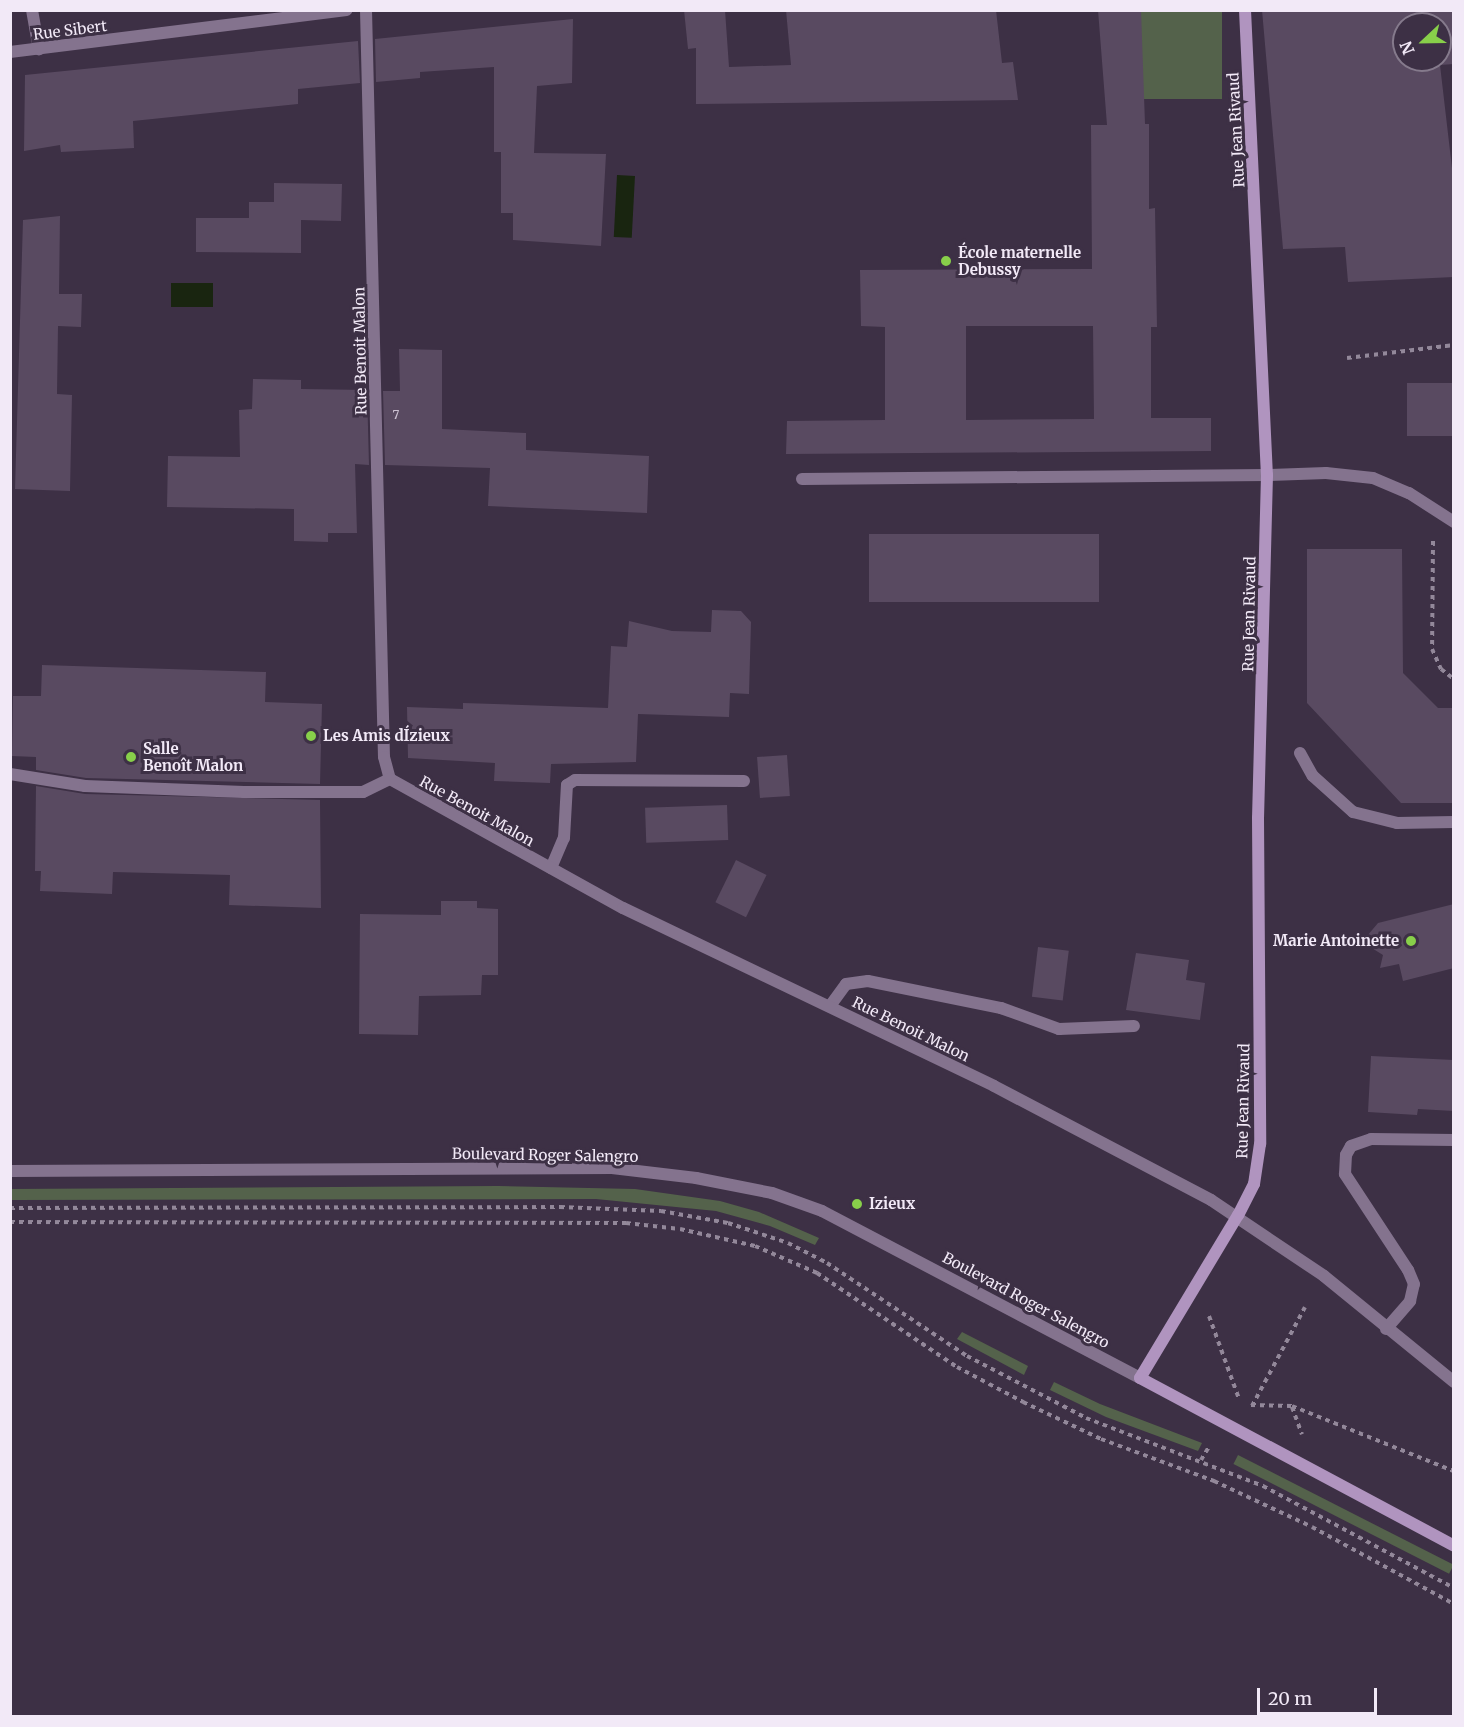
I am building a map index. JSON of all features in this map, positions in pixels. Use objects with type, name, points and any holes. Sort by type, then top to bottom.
[{"type":"main road","name":"Rue Jean Rivaud","points":[[1140,1378],[1238,1215],[1254,1184],[1260,1144],[1258,818],[1267,475],[1245,10]]},
{"type":"main road","points":[[1140,1378],[1454,1546]]},
{"type":"street","points":[[32,10],[39,49]]},
{"type":"street","name":"Rue Sibert","points":[[10,52],[346,10]]},
{"type":"street","name":"Rue Benoit Malon","points":[[366,10],[384,757],[390,779],[623,908],[830,1006],[1147,1164],[1238,1215]]},
{"type":"street","points":[[802,479],[1326,473],[1373,478],[1409,493],[1453,521]]},
{"type":"street","points":[[1300,753],[1318,782],[1353,812],[1397,823],[1454,822]]},
{"type":"street","points":[[10,774],[85,786],[244,792],[363,792],[390,779]]},
{"type":"street","points":[[551,868],[564,838],[567,785],[575,780],[744,781]]},
{"type":"street","points":[[830,1006],[846,984],[868,981],[1001,1008],[1059,1029],[1134,1026]]},
{"type":"street","points":[[1386,1329],[1410,1301],[1414,1284],[1408,1270],[1345,1174],[1346,1155],[1351,1146],[1371,1139],[1454,1140]]},
{"type":"street","name":"Boulevard Roger Salengro","points":[[10,1171],[612,1168],[696,1178],[772,1193],[822,1211],[872,1234],[1140,1378]]},
{"type":"street","points":[[1238,1215],[1324,1276],[1386,1329],[1454,1382]]},
{"type":"path","points":[[1347,358],[1454,345]]},
{"type":"path","points":[[1453,521],[1431,547],[1431,603],[1435,659],[1454,679]]},
{"type":"path","points":[[10,1208],[560,1208],[661,1211],[728,1223],[788,1243],[827,1263],[967,1356],[1086,1418],[1263,1486],[1454,1588]]},
{"type":"path","points":[[10,1222],[615,1222],[680,1229],[755,1246],[817,1273],[957,1367],[1023,1402],[1101,1439],[1214,1481],[1312,1527],[1454,1604]]},
{"type":"path","points":[[1198,1283],[1238,1398],[1252,1406],[1292,1406],[1454,1472]]},
{"type":"path","points":[[1252,1406],[1305,1307]]},
{"type":"shaded area","points":[[1141,11],[1222,11],[1222,99],[1141,99]]},
{"type":"shaded area","points":[[617,175],[635,176],[632,238],[614,237]]},
{"type":"shaded area","points":[[171,283],[213,283],[213,307],[171,307]]},
{"type":"shaded area","points":[[498,1186],[635,1189],[720,1201],[759,1212],[819,1238],[815,1245],[770,1226],[716,1211],[596,1199],[10,1200],[11,1189]]},
{"type":"shaded area","points":[[962,1332],[1028,1366],[1024,1375],[957,1339]]},
{"type":"shaded area","points":[[1054,1382],[1100,1404],[1202,1443],[1198,1451],[1106,1417],[1050,1390]]},
{"type":"shaded area","points":[[1238,1455],[1454,1565],[1449,1574],[1233,1464]]},
{"type":"building","points":[[684,10],[725,10],[729,67],[791,65],[786,10],[996,10],[1002,63],[1013,62],[1018,100],[696,104],[696,48],[688,49]]},
{"type":"building","points":[[1098,10],[1141,10],[1145,124],[1149,124],[1149,209],[1155,208],[1157,327],[1151,327],[1151,418],[1211,418],[1211,451],[786,454],[787,421],[885,420],[885,327],[861,326],[860,270],[1092,269],[1091,125],[1107,125]],"holes":[[[966,326],[1093,326],[1094,419],[966,420]]]},
{"type":"building","points":[[1262,10],[1454,10],[1454,64],[1452,64],[1452,12],[1392,12],[1392,72],[1441,72],[1452,168],[1454,277],[1348,282],[1345,247],[1283,249]]},
{"type":"building","points":[[573,19],[572,83],[537,86],[534,153],[606,154],[601,246],[513,240],[513,213],[501,213],[501,152],[494,152],[494,67],[420,72],[420,78],[376,82],[375,39]]},
{"type":"building","points":[[358,41],[360,83],[298,89],[298,104],[133,121],[134,148],[61,152],[60,145],[24,151],[25,75]]},
{"type":"building","points":[[274,183],[342,184],[341,221],[301,220],[301,253],[196,252],[196,218],[249,218],[249,202],[274,202]]},
{"type":"building","points":[[60,216],[59,294],[82,294],[81,327],[58,326],[57,394],[72,395],[70,491],[15,489],[23,220]]},
{"type":"building","points":[[399,349],[442,350],[442,429],[526,433],[526,450],[649,456],[647,513],[488,506],[490,468],[385,465],[383,391],[400,391]]},
{"type":"building","points":[[253,379],[301,380],[301,389],[367,390],[369,465],[355,464],[357,533],[328,533],[328,542],[294,541],[294,509],[167,507],[168,456],[240,457],[239,410],[252,409]]},
{"type":"building","points":[[1407,383],[1454,383],[1454,436],[1407,436]]},
{"type":"building","points":[[869,534],[1099,534],[1099,602],[869,602]]},
{"type":"building","points":[[1307,549],[1402,549],[1403,673],[1438,708],[1454,708],[1454,803],[1401,803],[1307,703]]},
{"type":"building","points":[[712,610],[741,611],[751,622],[749,694],[730,693],[729,717],[638,714],[636,762],[551,764],[550,783],[494,781],[495,763],[408,758],[407,707],[463,709],[463,703],[608,708],[611,646],[627,647],[629,621],[672,631],[711,632]]},
{"type":"building","points":[[42,665],[266,672],[265,702],[322,704],[320,784],[86,778],[36,770],[36,757],[12,756],[13,696],[41,696]]},
{"type":"building","points":[[787,755],[790,796],[760,798],[757,757]]},
{"type":"building","points":[[36,786],[85,794],[320,800],[321,908],[229,905],[230,875],[113,872],[112,894],[40,891],[41,871],[35,871]]},
{"type":"building","points":[[727,805],[728,840],[646,843],[645,808]]},
{"type":"building","points":[[736,860],[767,875],[746,917],[715,902]]},
{"type":"building","points":[[441,901],[477,901],[477,908],[498,909],[498,975],[482,975],[481,995],[419,996],[418,1035],[359,1034],[360,914],[441,915]]},
{"type":"building","name":"Marie Antoinette","points":[[1454,904],[1454,968],[1403,981],[1399,964],[1380,968],[1383,955],[1362,942],[1378,923]]},
{"type":"building","points":[[1038,947],[1069,951],[1063,1000],[1032,997]]},
{"type":"building","points":[[1136,953],[1189,960],[1186,980],[1205,983],[1200,1020],[1126,1010]]},
{"type":"building","points":[[1371,1056],[1454,1060],[1454,1111],[1418,1109],[1417,1115],[1368,1112]]},
{"type":"place","name":"École maternelle Debussy","points":[[946,261]]},
{"type":"place","name":"Les Amis dÍzieux","points":[[311,736]]},
{"type":"place","name":"Salle Benoît Malon","points":[[131,757]]},
{"type":"place","name":"Marie Antoinette","points":[[1411,941]]},
{"type":"place","name":"Izieux","points":[[857,1204]]}]
